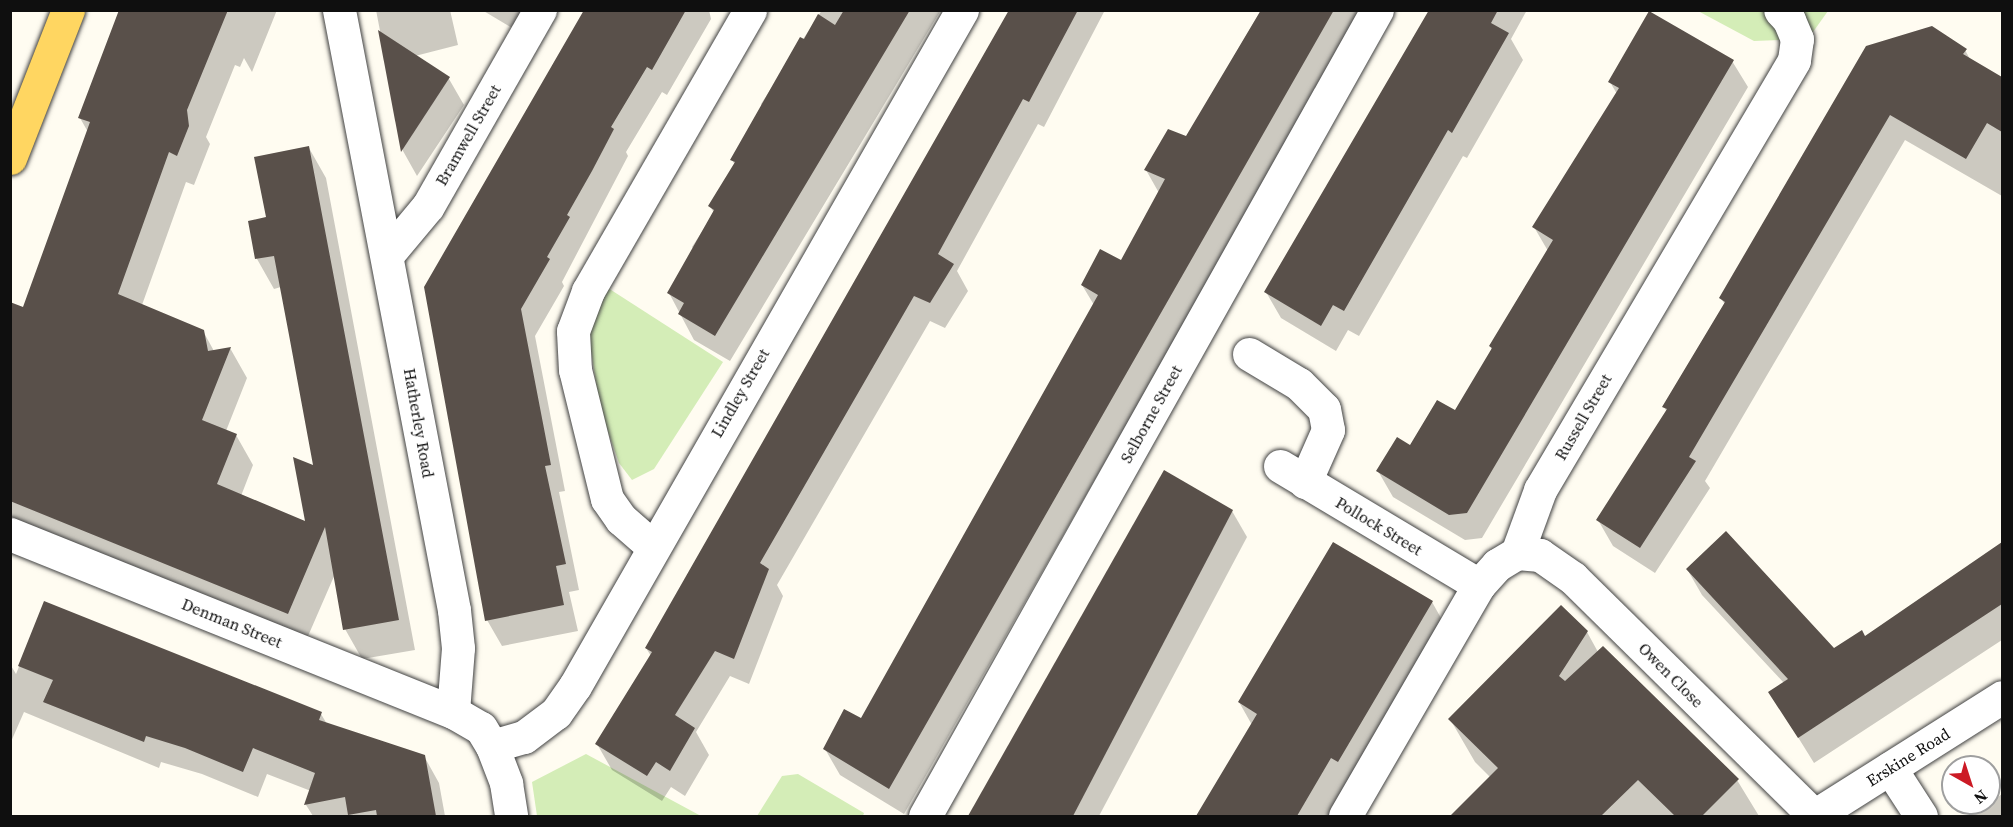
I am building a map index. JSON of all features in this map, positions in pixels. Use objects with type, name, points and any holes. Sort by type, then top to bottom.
[{"type":"main road","points":[[10,158],[68,10]]},
{"type":"street","name":"Hatherley Road","points":[[339,10],[388,254],[454,610],[458,648],[453,712]]},
{"type":"street","name":"Bramwell Street","points":[[388,254],[428,206],[540,10]]},
{"type":"street","points":[[652,546],[621,519],[607,499],[575,370],[573,331],[588,291],[750,10]]},
{"type":"street","name":"Lindley Street","points":[[492,746],[524,737],[556,713],[962,10]]},
{"type":"street","name":"Selborne Street","points":[[925,816],[1377,10]]},
{"type":"street","name":"Russell Street","points":[[1517,553],[1540,490],[1794,60],[1797,39],[1789,20],[1780,10]]},
{"type":"street","name":"Pollock Street","points":[[1249,354],[1299,384],[1324,409],[1328,430],[1292,474],[1479,585]]},
{"type":"street","name":"Denman Street","points":[[10,534],[453,712]]},
{"type":"street","points":[[1345,816],[1479,585],[1497,565],[1517,553]]},
{"type":"street","name":"Owen Close","points":[[1517,553],[1540,555],[1573,578],[1814,816]]},
{"type":"street","name":"Erskine Road","points":[[1814,816],[2002,697]]},
{"type":"street","points":[[453,712],[482,728],[492,746],[506,783],[511,816]]},
{"type":"street","points":[[1890,768],[1922,816]]},
{"type":"green space","points":[[1698,11],[1828,11],[1808,39],[1754,41]]},
{"type":"green space","points":[[608,288],[723,362],[654,469],[632,480],[619,463],[600,409],[587,324]]},
{"type":"green space","points":[[586,754],[701,816],[537,816],[532,782]]},
{"type":"green space","points":[[798,774],[864,813],[863,816],[757,816],[782,776]]},
{"type":"building","points":[[119,10],[228,10],[187,110],[189,126],[177,156],[169,152],[118,294],[204,330],[208,351],[231,347],[202,420],[237,434],[217,484],[305,521],[293,457],[313,465],[274,256],[255,259],[248,221],[266,217],[254,157],[309,146],[399,620],[343,630],[325,527],[288,614],[10,501],[10,302],[23,307],[90,122],[78,118]]},
{"type":"building","points":[[584,10],[686,10],[652,70],[647,67],[611,127],[614,129],[567,215],[570,217],[547,257],[550,259],[521,309],[551,465],[545,466],[566,564],[556,566],[564,605],[485,621],[424,287]]},
{"type":"building","points":[[844,10],[910,10],[715,336],[678,314],[684,303],[667,293],[714,210],[708,206],[735,162],[730,160],[800,37],[804,39],[818,14],[835,25]]},
{"type":"building","points":[[1009,10],[1078,10],[1029,102],[1023,99],[938,254],[954,264],[930,303],[914,296],[760,563],[769,569],[734,659],[715,651],[675,715],[695,728],[670,771],[656,762],[647,776],[595,744],[652,652],[645,648]]},
{"type":"building","points":[[1261,10],[1334,10],[889,789],[823,749],[844,709],[861,718],[1098,295],[1081,285],[1100,249],[1121,260],[1165,179],[1144,170],[1168,129],[1186,136]]},
{"type":"building","points":[[1429,10],[1498,10],[1491,23],[1509,33],[1452,133],[1448,130],[1344,311],[1333,305],[1321,326],[1264,292]]},
{"type":"building","points":[[1649,11],[1734,60],[1467,513],[1449,515],[1376,471],[1397,437],[1410,445],[1437,400],[1455,410],[1492,348],[1489,346],[1553,240],[1532,227],[1619,88],[1608,82]]},
{"type":"building","points":[[1932,26],[1967,49],[1963,54],[2002,77],[2002,132],[1987,123],[1966,159],[1890,115],[1689,457],[1696,461],[1640,548],[1596,520],[1667,409],[1662,407],[1725,302],[1719,298],[1866,46]]},
{"type":"building","points":[[378,30],[450,77],[401,152]]},
{"type":"building","points":[[1164,470],[1233,510],[1073,816],[968,816]]},
{"type":"building","points":[[1726,531],[1834,648],[1862,630],[1865,636],[2002,542],[2002,604],[1798,738],[1768,692],[1788,679],[1686,569]]},
{"type":"building","points":[[1333,542],[1433,601],[1338,762],[1331,758],[1297,816],[1196,816],[1257,714],[1238,702]]},
{"type":"building","points":[[44,601],[322,712],[319,720],[425,755],[436,816],[377,816],[376,810],[348,815],[345,797],[304,805],[315,773],[253,748],[243,772],[185,748],[146,736],[144,742],[43,702],[53,680],[18,666]]},
{"type":"building","points":[[1561,605],[1588,631],[1559,676],[1565,681],[1603,646],[1739,779],[1702,816],[1675,816],[1638,780],[1601,816],[1450,816],[1498,768],[1448,719]]}]
